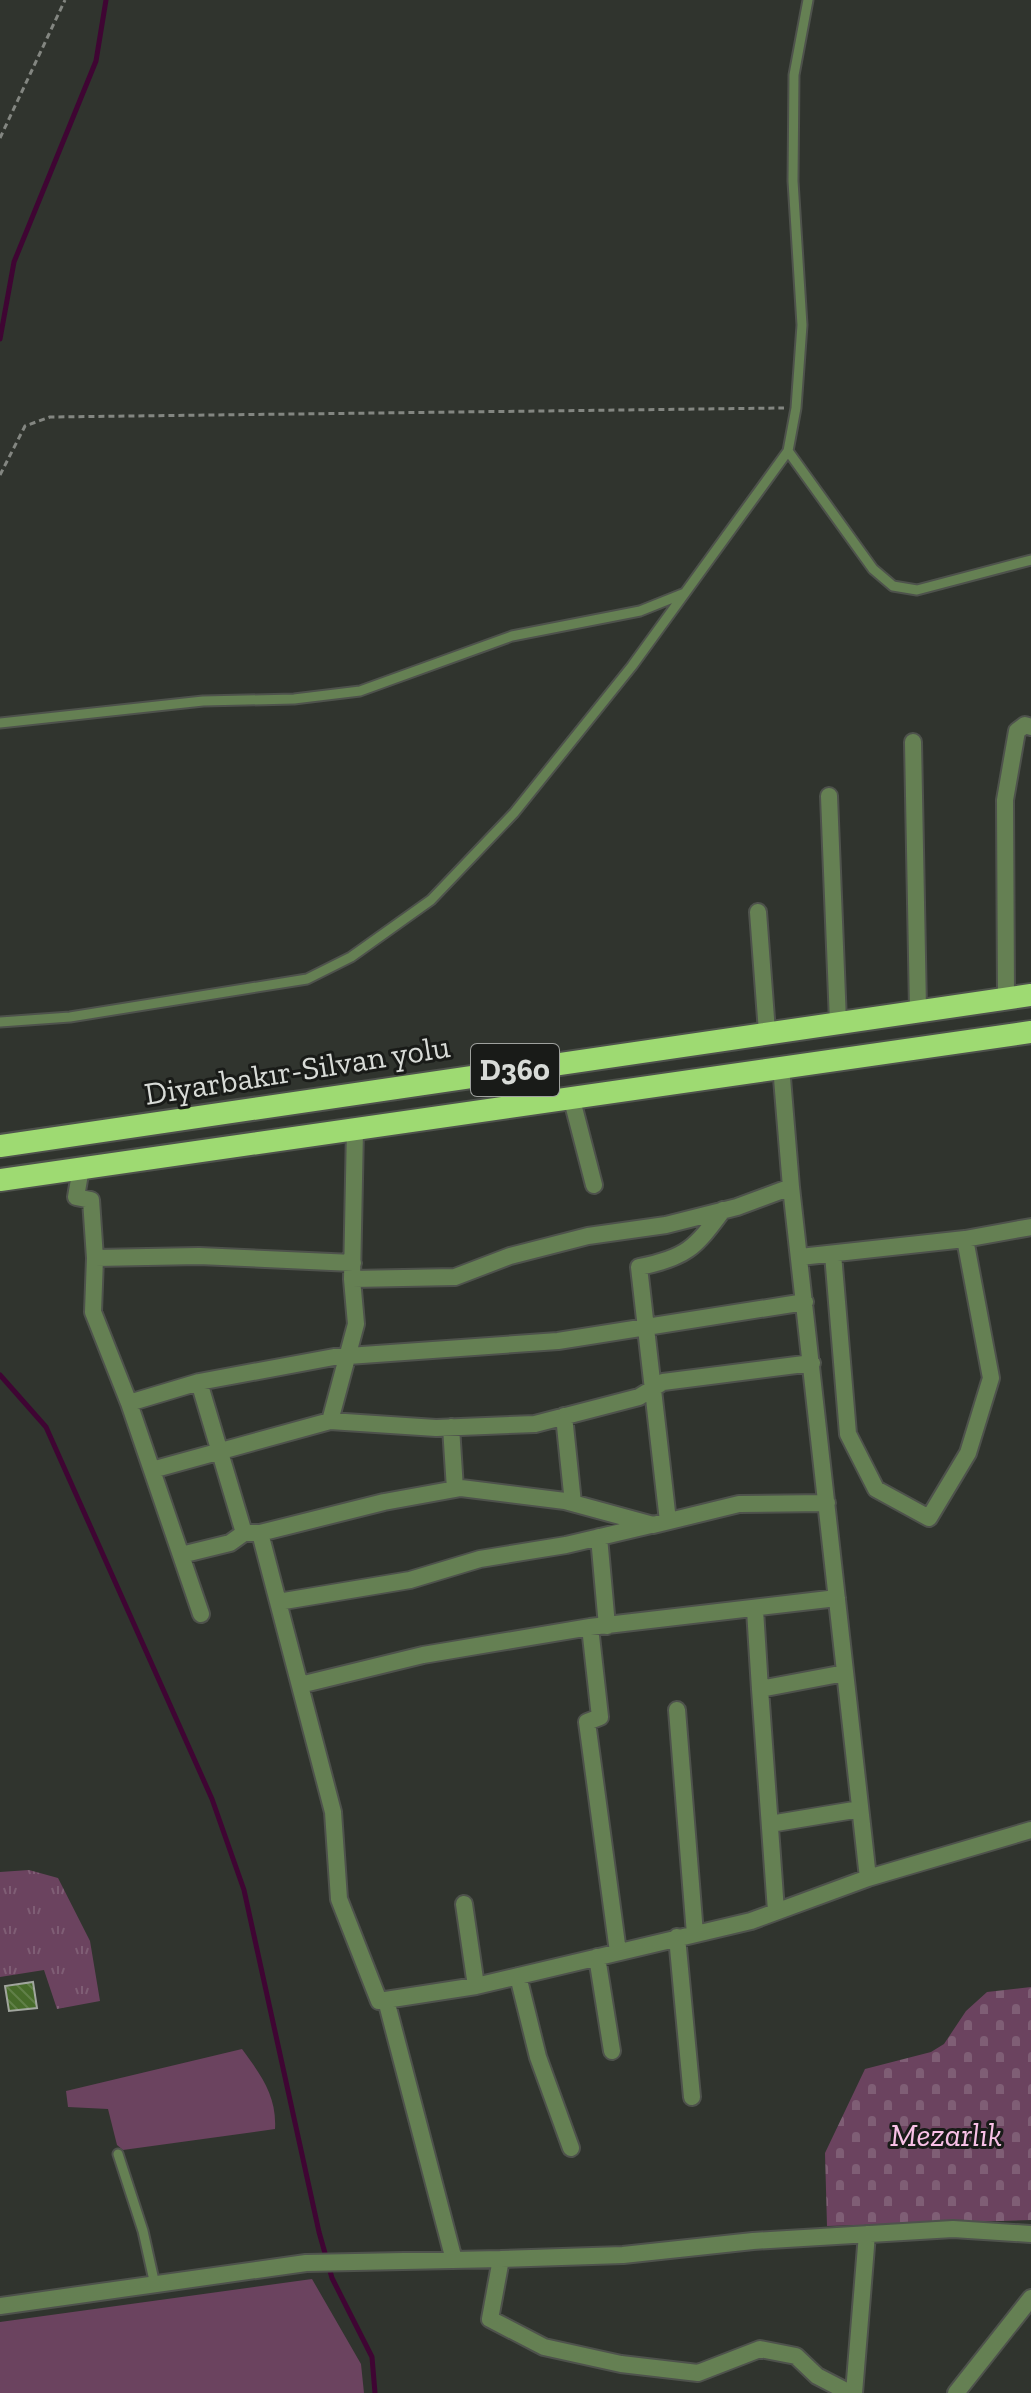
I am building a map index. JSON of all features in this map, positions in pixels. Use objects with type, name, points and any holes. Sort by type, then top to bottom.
[{"type":"highway","name":"Diyarbakır-Silvan yolu","points":[[0,1146],[1031,995]]},
{"type":"highway","name":"Diyarbakır-Silvan yolu","points":[[0,1180],[1031,1032]]},
{"type":"street","points":[[1006,999],[1005,800],[1017,731],[1025,725],[1031,727]]},
{"type":"street","points":[[913,742],[918,1010]]},
{"type":"street","points":[[829,796],[838,1022]]},
{"type":"street","points":[[758,912],[767,1032]]},
{"type":"street","points":[[781,1066],[791,1187],[868,1878]]},
{"type":"street","points":[[572,1100],[594,1185]]},
{"type":"street","points":[[330,1421],[356,1324],[353,1271],[355,1129]]},
{"type":"street","points":[[81,1168],[76,1197],[91,1200],[95,1258],[93,1312],[129,1403],[201,1614]]},
{"type":"street","points":[[95,1258],[199,1256],[455,1277],[510,1256],[588,1236],[666,1225],[791,1187]]},
{"type":"street","points":[[660,1523],[649,1327],[639,1267],[674,1260],[696,1246],[723,1210]]},
{"type":"street","points":[[800,1257],[965,1239],[1031,1227]]},
{"type":"street","points":[[833,1254],[848,1434],[876,1489],[929,1518],[968,1453],[991,1378],[965,1239]]},
{"type":"street","points":[[129,1403],[199,1382],[347,1356],[558,1341],[805,1302]]},
{"type":"street","points":[[152,1470],[330,1421],[451,1427],[535,1424],[639,1397],[663,1382],[812,1363]]},
{"type":"street","points":[[199,1382],[220,1451],[278,1602],[333,1812],[339,1899],[379,2001],[476,1986],[695,1934],[1031,1830]]},
{"type":"street","points":[[564,1416],[573,1503]]},
{"type":"street","points":[[451,1427],[455,1489]]},
{"type":"street","points":[[181,1555],[230,1543],[252,1533],[455,1489],[519,1493],[660,1523]]},
{"type":"street","points":[[278,1602],[410,1580],[480,1559],[599,1537],[739,1504],[827,1503]]},
{"type":"street","points":[[599,1537],[600,1717],[587,1722],[618,1952]]},
{"type":"street","points":[[300,1685],[423,1655],[599,1626],[837,1598]]},
{"type":"street","points":[[755,1610],[776,1911]]},
{"type":"street","points":[[760,1689],[845,1673]]},
{"type":"street","points":[[677,1710],[695,1934]]},
{"type":"street","points":[[770,1824],[860,1809]]},
{"type":"street","points":[[464,1904],[476,1986]]},
{"type":"street","points":[[677,1937],[692,2097]]},
{"type":"street","points":[[597,1957],[612,2051]]},
{"type":"street","points":[[518,1976],[538,2057],[571,2148]]},
{"type":"street","points":[[386,2000],[454,2260]]},
{"type":"street","points":[[0,2306],[316,2263],[623,2255],[753,2241],[953,2229],[1031,2234]]},
{"type":"street","points":[[501,2259],[490,2319],[544,2347],[621,2364],[698,2373],[760,2349],[796,2356],[817,2376],[852,2393],[867,2234]]},
{"type":"street","points":[[956,2393],[1031,2298]]},
{"type":"lane","points":[[0,1022],[70,1017],[307,979],[351,957],[431,900],[514,813],[688,591],[788,451],[796,408],[802,325],[793,181],[794,75],[808,0]]},
{"type":"lane","points":[[788,451],[873,569],[893,586],[917,590],[1031,560]]},
{"type":"lane","points":[[0,723],[203,701],[294,699],[360,691],[512,636],[640,611],[688,591]]},
{"type":"lane","points":[[118,2154],[143,2231],[155,2285]]},
{"type":"path","points":[[0,138],[65,0]]},
{"type":"path","points":[[0,475],[25,426],[50,417],[796,408]]},
{"type":"green space","points":[[29,1870],[58,1878],[90,1941],[100,2001],[57,2009],[44,1970],[0,1977],[0,1872]]},
{"type":"green space","name":"Mezarlık","points":[[1031,1987],[1031,2220],[827,2226],[825,2153],[865,2069],[931,2052],[944,2044],[966,2011],[987,1992]]},
{"type":"green space","points":[[242,2049],[270,2096],[275,2129],[123,2150],[117,2145],[108,2109],[68,2107],[66,2091]]},
{"type":"green space","points":[[312,2279],[361,2364],[364,2393],[0,2393],[0,2322]]},
{"type":"building","points":[[33,1982],[37,2008],[9,2011],[5,1986]]},
{"type":"waterway","points":[[0,339],[14,262],[96,61],[106,0]]},
{"type":"waterway","points":[[0,1375],[46,1427],[212,1799],[244,1890],[319,2232],[332,2278],[372,2357],[375,2393]]}]
